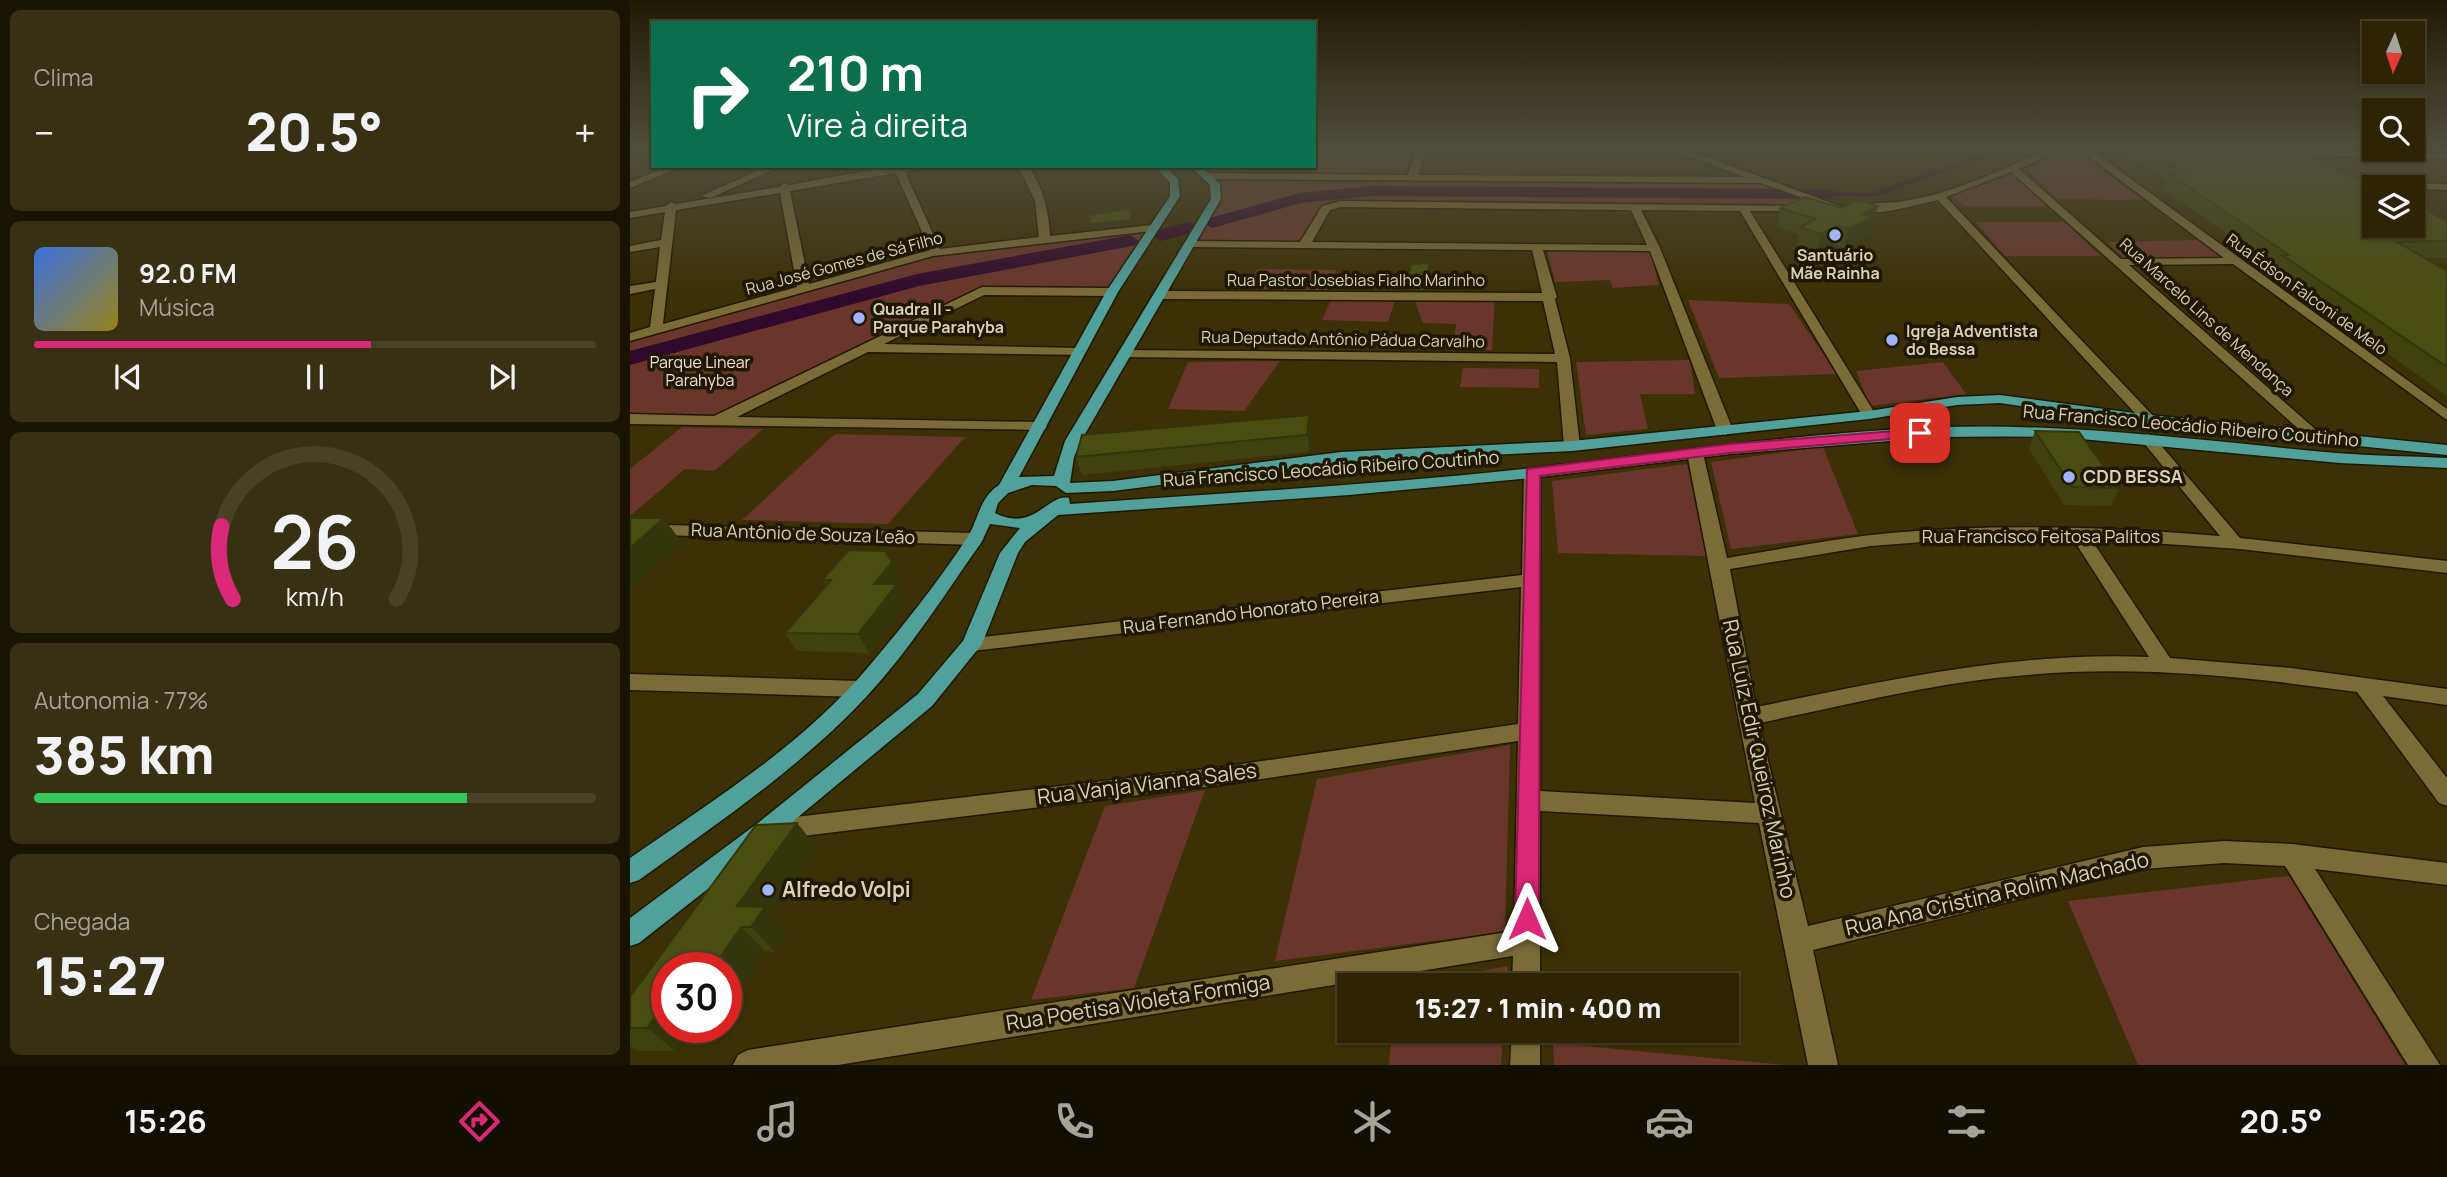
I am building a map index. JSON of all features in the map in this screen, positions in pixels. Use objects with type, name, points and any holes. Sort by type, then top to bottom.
[{"type":"main road","points":[[630,872],[770,771],[809,739],[860,689],[975,539],[988,516],[993,499],[1005,489],[1112,292],[1173,197]]},
{"type":"main road","points":[[630,934],[766,830],[911,713],[939,685],[972,644],[1009,553],[1019,538],[1064,500],[1066,457],[1073,441],[1161,295],[1216,197]]},
{"type":"main road","points":[[1981,400],[1975,405],[1975,415],[2000,431]]},
{"type":"main road","name":"Rua Francisco Leocádio Ribeiro Coutinho","points":[[1005,489],[1037,479],[1064,485],[1113,485],[1341,457],[1572,446],[1869,415],[1981,400],[2042,403],[2149,420],[2447,450]]},
{"type":"main road","name":"Rua Francisco Leocádio Ribeiro Coutinho","points":[[988,516],[998,522],[1011,524],[1046,515],[1349,490],[1695,453],[1940,432],[2049,431],[2340,458],[2447,463]]},
{"type":"street","points":[[691,202],[704,197]]},
{"type":"street","points":[[671,207],[727,197]]},
{"type":"street","points":[[630,214],[733,197]]},
{"type":"street","points":[[787,197],[804,289]]},
{"type":"street","points":[[912,197],[936,252]]},
{"type":"street","points":[[1038,197],[1045,240]]},
{"type":"street","points":[[1304,245],[1329,206],[1437,197]]},
{"type":"street","points":[[1458,197],[1634,206],[1896,208],[1933,197]]},
{"type":"street","points":[[1811,197],[1840,208]]},
{"type":"street","points":[[1941,197],[2149,420]]},
{"type":"street","name":"Rua Marcelo Lins de Mendonça","points":[[2045,197],[2316,437]]},
{"type":"street","name":"Rua Édson Falconi de Melo","points":[[2149,197],[2447,416]]},
{"type":"street","points":[[1634,206],[1654,248],[1725,430]]},
{"type":"street","points":[[656,331],[671,207]]},
{"type":"street","points":[[1743,207],[1869,415]]},
{"type":"street","name":"Rua José Gomes de Sá Filho","points":[[630,337],[936,252],[1152,228]]},
{"type":"street","points":[[630,249],[666,243]]},
{"type":"street","points":[[1189,244],[1654,248]]},
{"type":"street","points":[[1537,247],[1551,297],[1563,358],[1572,446]]},
{"type":"street","points":[[2119,262],[2237,261]]},
{"type":"street","points":[[630,290],[662,284]]},
{"type":"street","points":[[716,421],[976,294],[991,290],[1112,292]]},
{"type":"street","name":"Rua Pastor Josebias Fialho Marinho","points":[[1161,295],[1551,297]]},
{"type":"street","points":[[865,348],[1079,352]]},
{"type":"street","name":"Rua Deputado Antônio Pádua Carvalho","points":[[1124,354],[1563,358]]},
{"type":"street","points":[[630,419],[1039,427]]},
{"type":"street","points":[[2148,439],[2235,543]]},
{"type":"street","name":"Rua Luiz Edir Queiroz Marinho","points":[[1695,453],[1720,565],[1747,717],[1823,1065]]},
{"type":"street","points":[[1526,973],[1532,472]]},
{"type":"street","name":"Rua Antônio de Souza Leão","points":[[630,528],[975,539]]},
{"type":"street","points":[[2078,533],[2163,663]]},
{"type":"street","name":"Rua Francisco Feitosa Palitos","points":[[1720,565],[1889,538],[2078,533],[2148,535],[2235,543],[2447,567]]},
{"type":"street","name":"Rua Fernando Honorato Pereira","points":[[972,644],[1531,580]]},
{"type":"street","points":[[1747,717],[1973,674],[2053,665],[2163,663],[2447,697]]},
{"type":"street","points":[[630,682],[860,689]]},
{"type":"street","points":[[2363,685],[2447,796]]},
{"type":"street","name":"Rua Vanja Vianna Sales","points":[[766,830],[1214,776],[1528,731]]},
{"type":"street","points":[[1528,800],[1769,814]]},
{"type":"street","name":"Rua Ana Cristina Rolim Machado","points":[[1798,941],[2144,858],[2224,852],[2292,855],[2447,874]]},
{"type":"street","points":[[2292,855],[2425,1065]]},
{"type":"street","name":"Rua Poetisa Violeta Formiga","points":[[748,1065],[1527,941]]},
{"type":"street","points":[[1525,1065],[1526,1043]]},
{"type":"green space","points":[[1216,197],[1803,197],[1838,209],[1348,205],[1320,213],[1299,242],[1188,244]]},
{"type":"green space","points":[[1952,197],[2039,197],[2049,206],[1965,206]]},
{"type":"green space","points":[[2056,197],[2139,197],[2144,200],[2058,199]]},
{"type":"green space","points":[[1976,222],[2065,222],[2100,256],[2005,256]]},
{"type":"green space","name":"Parque Linear Parahyba","points":[[1151,229],[1113,291],[982,289],[713,421],[630,419],[630,336],[933,252]]},
{"type":"green space","points":[[2199,240],[2227,259],[2125,259],[2106,242]]},
{"type":"green space","points":[[1547,250],[1650,251],[1659,285],[1613,288],[1610,280],[1555,282]]},
{"type":"green space","points":[[1257,269],[1336,270],[1327,290],[1246,289]]},
{"type":"green space","points":[[1334,293],[1397,295],[1388,322],[1322,320]]},
{"type":"green space","points":[[1495,297],[1492,350],[1453,349],[1456,324],[1423,323],[1414,299]]},
{"type":"green space","points":[[1688,300],[1789,304],[1837,374],[1719,378]]},
{"type":"green space","points":[[1690,360],[1695,394],[1640,394],[1648,429],[1586,435],[1576,362]]},
{"type":"green space","points":[[1280,361],[1244,411],[1168,409],[1188,362]]},
{"type":"green space","points":[[1943,362],[1966,394],[1870,406],[1856,371]]},
{"type":"green space","points":[[1463,368],[1539,369],[1539,388],[1460,387]]},
{"type":"green space","points":[[682,427],[763,429],[714,471],[685,469],[630,516],[630,469]]},
{"type":"green space","points":[[835,434],[965,437],[888,524],[742,520]]},
{"type":"green space","points":[[1823,447],[1858,534],[1731,549],[1711,462]]},
{"type":"green space","points":[[1687,464],[1706,556],[1558,553],[1552,481]]},
{"type":"green space","points":[[1510,745],[1505,932],[1275,961],[1317,779]]},
{"type":"green space","points":[[1205,790],[1134,988],[1031,1000],[1105,806]]},
{"type":"green space","points":[[2289,876],[2405,1065],[2138,1065],[2068,901]]},
{"type":"green space","points":[[1508,966],[1507,973],[1473,973]]},
{"type":"green space","points":[[1391,1043],[1502,1043],[1501,1065],[1389,1065]]},
{"type":"green space","points":[[1553,1043],[1786,1065],[1554,1065]]},
{"type":"building","points":[[1805,197],[1842,208],[1857,200],[1878,206],[1863,214],[1874,217],[1848,229],[1838,226],[1821,234],[1800,227],[1816,219],[1780,208]]},
{"type":"building","points":[[2203,197],[2362,197],[2362,238],[2425,238],[2425,209],[2447,221],[2447,241],[2397,242],[2447,271],[2447,367],[2282,255],[2289,255]]},
{"type":"building","points":[[1130,208],[1132,220],[1090,224],[1089,215]]},
{"type":"building","points":[[1429,263],[1427,280],[1408,280],[1411,264]]},
{"type":"building","points":[[1309,415],[1307,435],[1076,457],[1082,435]]},
{"type":"building","points":[[2035,431],[2079,432],[2119,488],[2072,487]]},
{"type":"building","points":[[630,518],[664,518],[630,548]]},
{"type":"building","points":[[849,550],[885,551],[892,562],[874,584],[897,584],[858,634],[785,633],[831,580],[822,580]]},
{"type":"building","points":[[797,823],[737,906],[765,907],[751,927],[741,927],[724,952],[663,952],[756,825]]},
{"type":"building","points":[[651,968],[651,1023],[647,1028],[630,1028],[630,997]]},
{"type":"waterway","points":[[1212,223],[1313,197]]},
{"type":"waterway","points":[[1160,235],[1190,228]]},
{"type":"waterway","points":[[630,358],[917,280],[1130,241]]},
{"type":"place","name":"Santuário Mãe Rainha","points":[[1835,235]]},
{"type":"place","name":"Quadra II - Parque Parahyba","points":[[859,318]]},
{"type":"place","name":"Igreja Adventista do Bessa","points":[[1892,340]]},
{"type":"place","name":"CDD BESSA","points":[[2069,477]]},
{"type":"place","name":"Alfredo Volpi","points":[[768,890]]},
{"type":"route","points":[[1527,919],[1532,472],[1730,449],[1920,433]]}]
